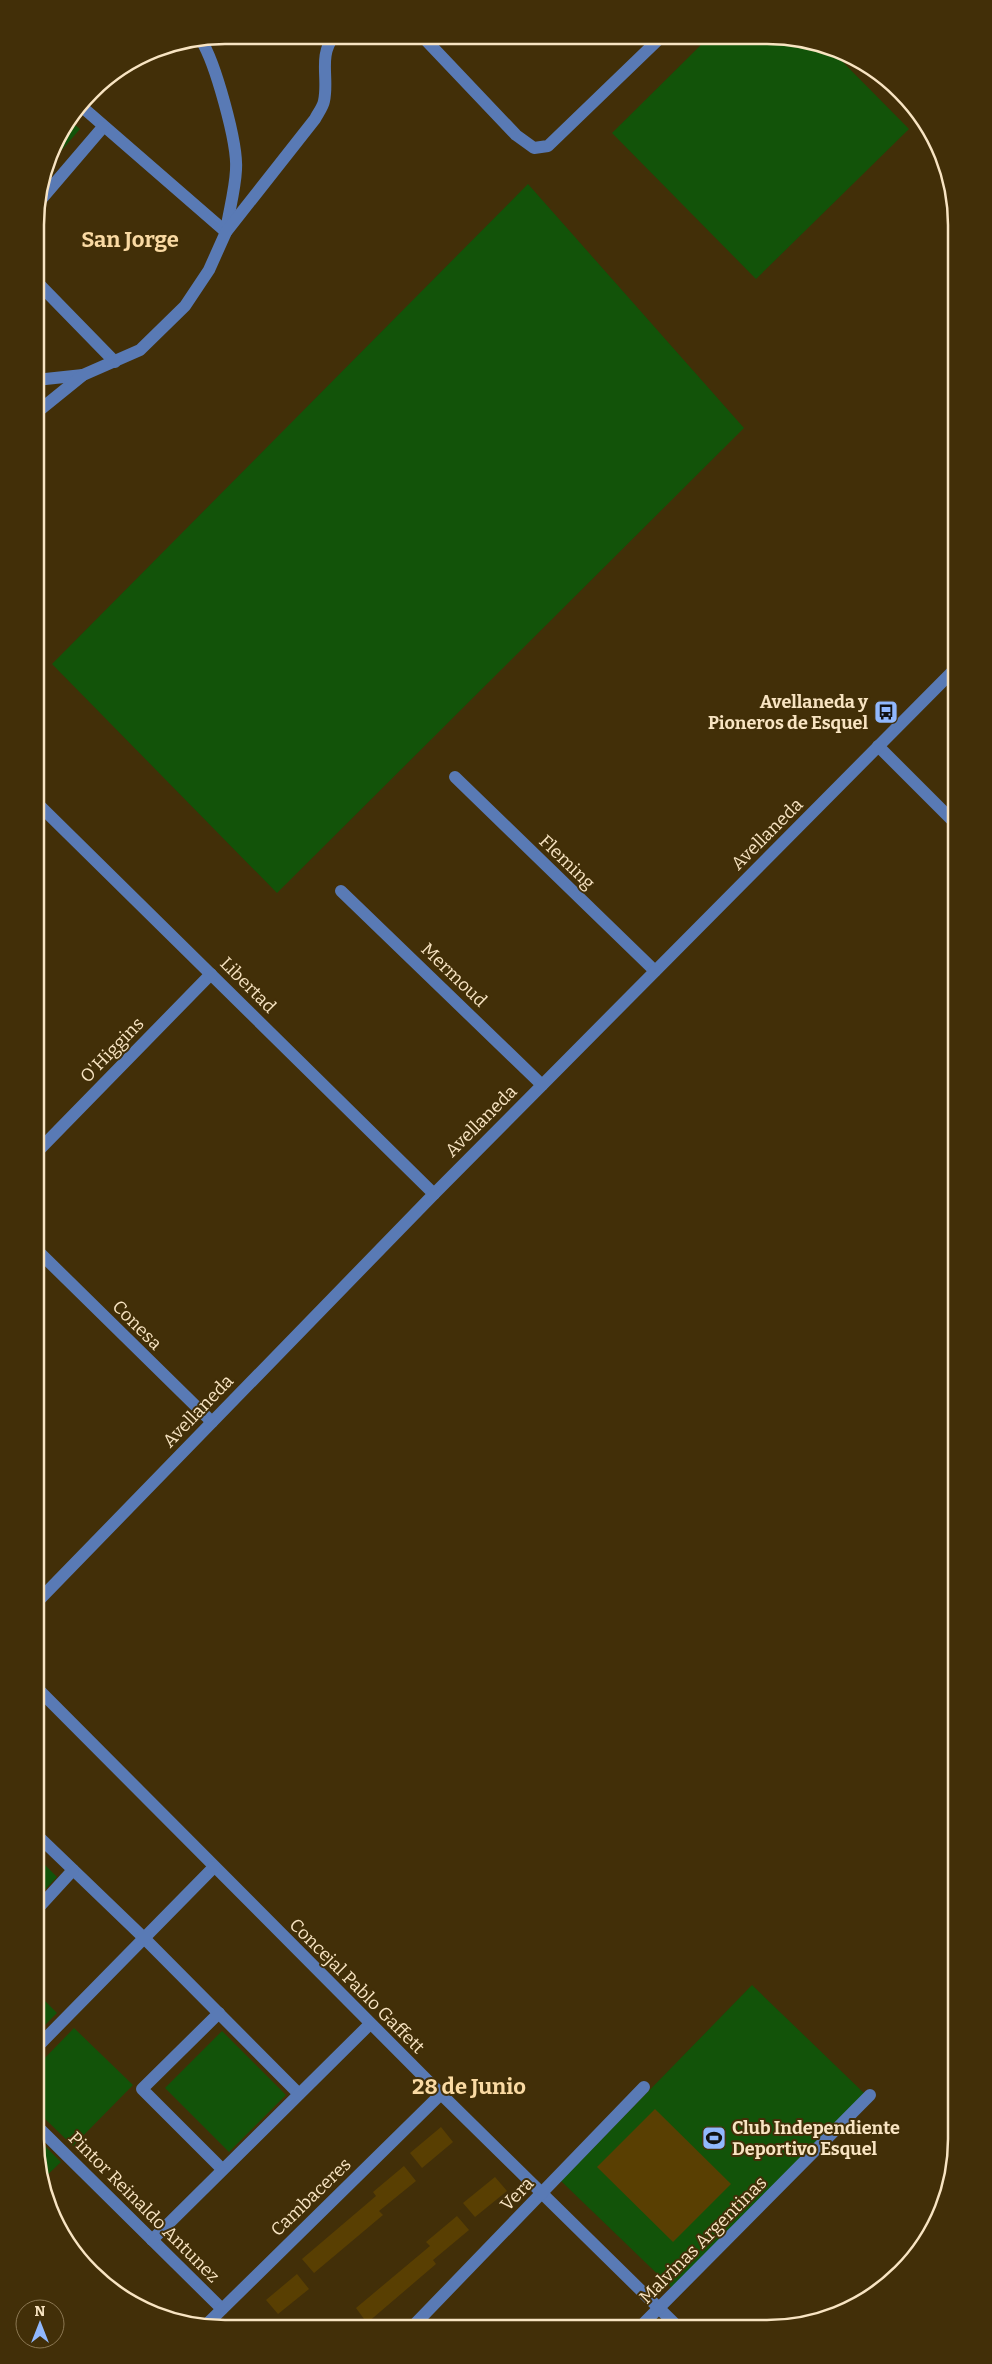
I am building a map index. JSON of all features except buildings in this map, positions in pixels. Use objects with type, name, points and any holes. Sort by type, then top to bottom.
[{"type":"street","points":[[44,379],[83,375],[140,350],[185,306],[208,270],[226,232],[315,118],[324,101],[324,62],[328,44]]},
{"type":"street","points":[[430,44],[516,135],[534,148],[548,146],[654,44]]},
{"type":"street","points":[[203,45],[214,73],[233,136],[236,169],[226,232]]},
{"type":"street","points":[[85,110],[226,232]]},
{"type":"street","points":[[46,193],[103,127]]},
{"type":"street","points":[[44,289],[115,362]]},
{"type":"street","points":[[44,407],[83,375]]},
{"type":"street","name":"Avellaneda","points":[[44,1595],[434,1194],[948,676]]},
{"type":"street","points":[[878,746],[948,816]]},
{"type":"street","name":"Fleming","points":[[455,777],[655,971]]},
{"type":"street","name":"Libertad","points":[[44,809],[434,1194]]},
{"type":"street","name":"Mermoud","points":[[341,891],[542,1085]]},
{"type":"street","name":"O'Higgins","points":[[44,1145],[211,974]]},
{"type":"street","name":"Conesa","points":[[44,1257],[212,1422]]},
{"type":"street","name":"Concejal Pablo Gaffett","points":[[44,1695],[370,2024],[671,2320]]},
{"type":"street","points":[[44,1842],[144,1938],[299,2094]]},
{"type":"street","points":[[44,2040],[214,1867]]},
{"type":"street","points":[[44,1901],[73,1870]]},
{"type":"street","points":[[219,2013],[142,2089],[222,2169]]},
{"type":"street","points":[[152,2240],[370,2024]]},
{"type":"street","name":"Vera","points":[[419,2320],[644,2087]]},
{"type":"street","name":"Cambaceres","points":[[211,2320],[441,2094]]},
{"type":"street","name":"Malvinas Argentinas","points":[[647,2320],[870,2095]]},
{"type":"street","name":"Pintor Reinaldo Antunez","points":[[44,2133],[222,2309]]},
{"type":"green space","points":[[702,44],[779,44],[803,47],[825,53],[840,59],[909,129],[756,279],[612,133]]},
{"type":"green space","points":[[74,124],[80,129],[58,154]]},
{"type":"green space","points":[[528,184],[744,428],[277,893],[52,664]]},
{"type":"green space","points":[[44,1864],[57,1877],[44,1891]]},
{"type":"green space","name":"Club Independiente Deportivo Esquel","points":[[752,1985],[866,2095],[675,2291],[561,2181]]},
{"type":"green space","points":[[44,2000],[57,2013],[44,2026]]},
{"type":"green space","points":[[74,2028],[133,2085],[73,2146],[44,2118],[44,2059]]},
{"type":"green space","points":[[222,2031],[286,2095],[229,2152],[165,2088]]},
{"type":"green space","points":[[44,2145],[61,2162],[47,2175]]},
{"type":"place","name":"Avellaneda y Pioneros de Esquel","points":[[886,712]]},
{"type":"place","name":"Club Independiente Deportivo Esquel","points":[[714,2138]]},
{"type":"district","name":"San Jorge","points":[[130,239]]},
{"type":"district","name":"28 de Junio","points":[[469,2086]]}]
